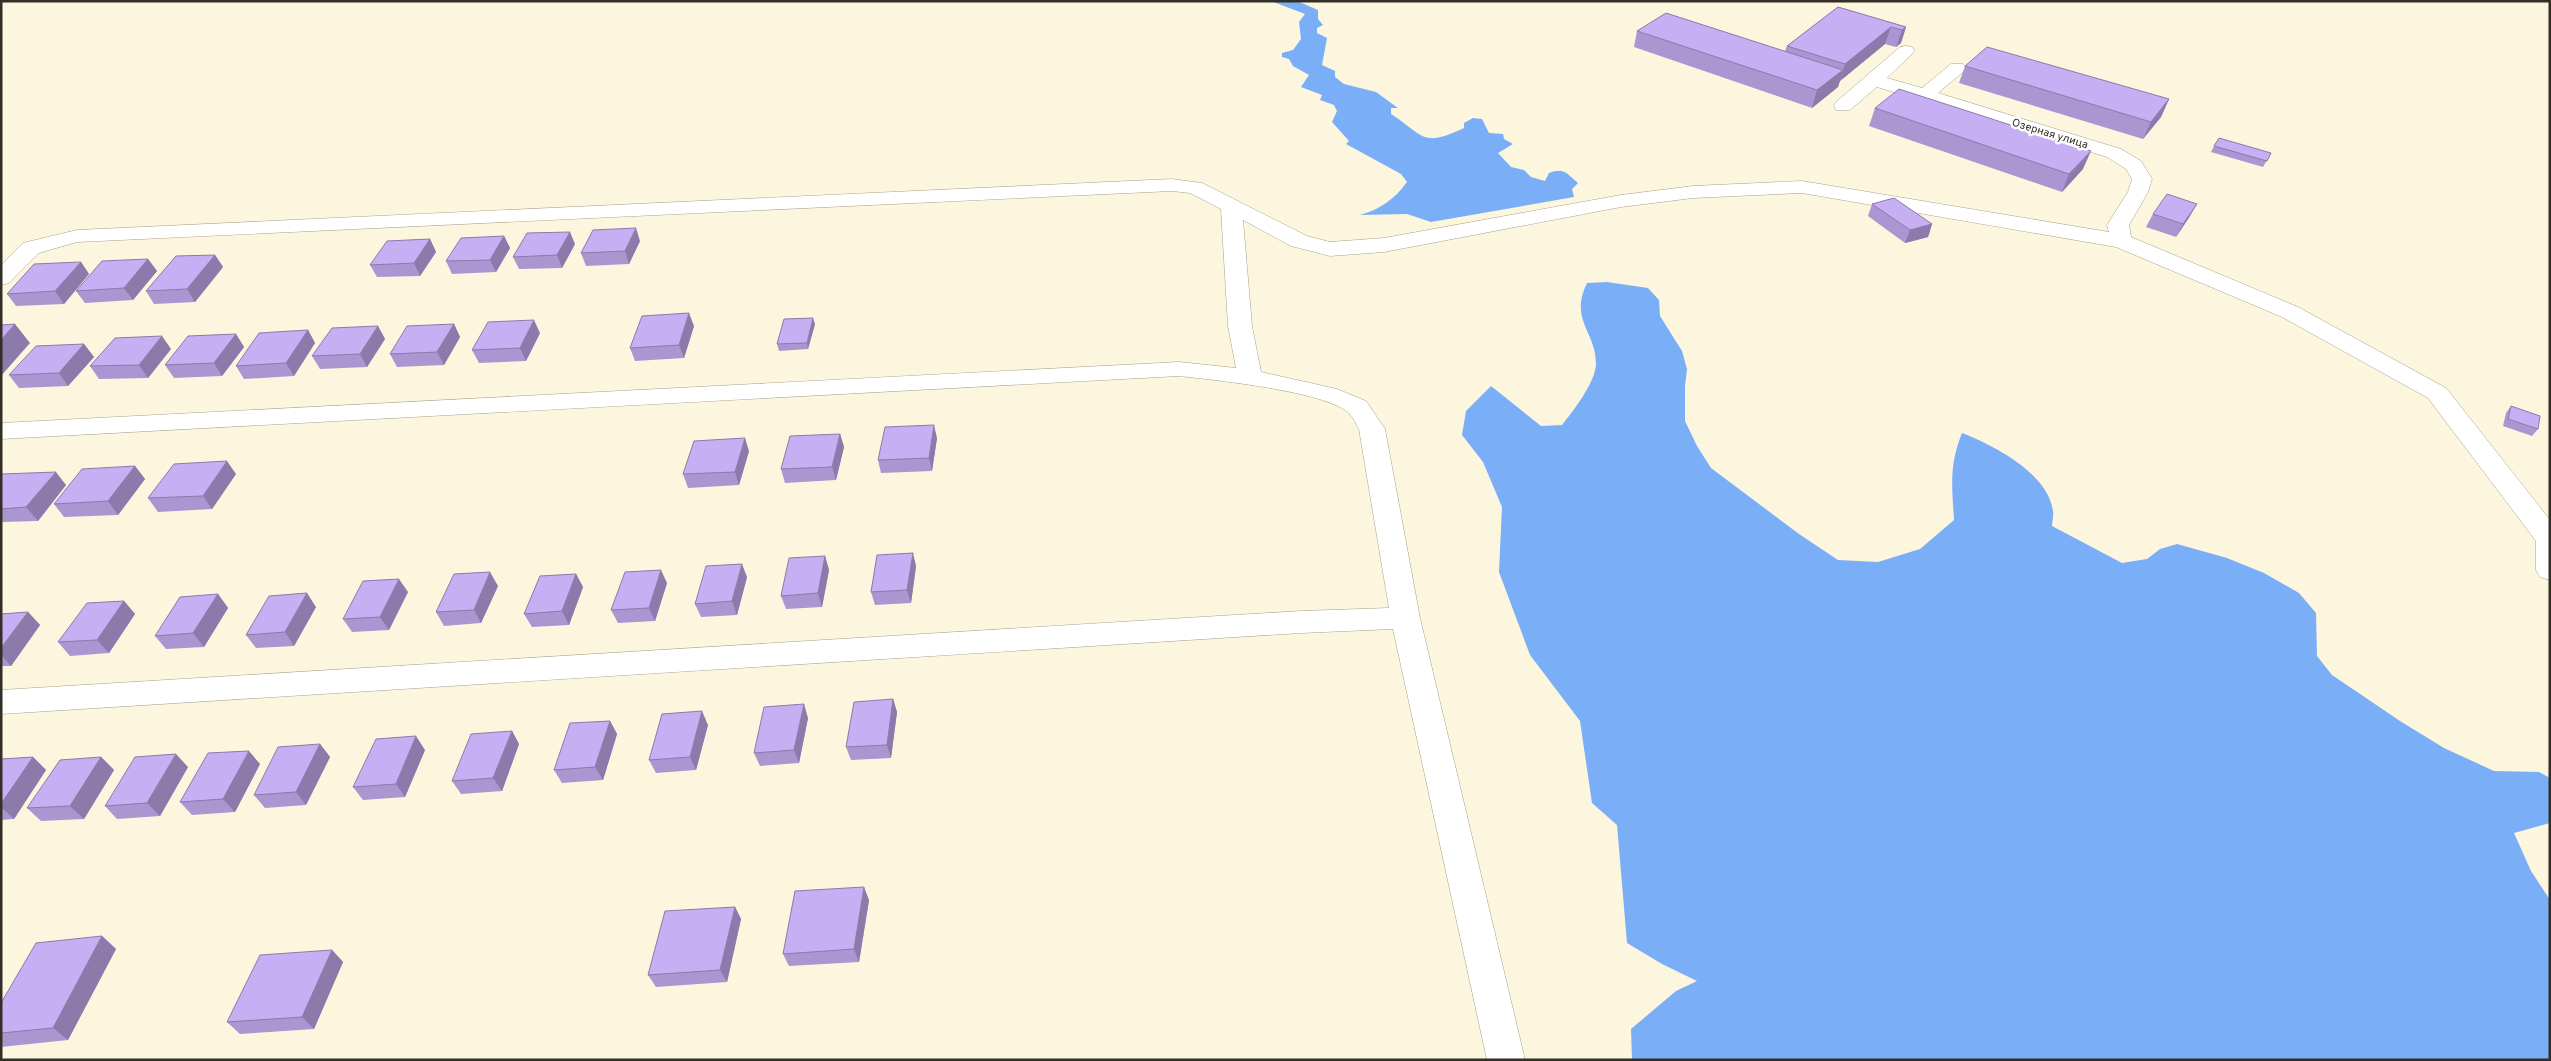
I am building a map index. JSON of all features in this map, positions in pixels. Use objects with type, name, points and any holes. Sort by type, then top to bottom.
[{"type":"street","points":[[1843,106],[1906,52]]},
{"type":"street","points":[[1874,80],[1925,95],[1957,68]]},
{"type":"street","name":"Озерная улица","points":[[1925,95],[2114,153],[2134,165],[2142,180],[2138,192],[2118,225],[2121,241]]},
{"type":"street","points":[[1,278],[31,248],[76,236],[1172,185],[1195,187],[1231,204],[1299,241],[1330,248],[1384,245],[1621,201],[1693,192],[1802,187],[2121,241],[2290,312],[2437,394],[2550,540],[2550,570]]},
{"type":"street","points":[[1231,204],[1240,326],[1250,377]]},
{"type":"street","points":[[1,431],[1179,369],[1250,377],[1328,394],[1357,407],[1372,429],[1405,618],[1506,1060]]},
{"type":"street","points":[[1,702],[1301,622],[1405,618]]},
{"type":"water","points":[[1271,1],[1297,1],[1318,10],[1318,19],[1323,25],[1317,28],[1317,33],[1327,38],[1322,65],[1335,71],[1335,77],[1344,84],[1376,92],[1398,108],[1391,108],[1391,114],[1418,133],[1425,137],[1440,137],[1464,128],[1464,123],[1473,118],[1482,119],[1489,133],[1503,134],[1504,139],[1513,144],[1498,153],[1511,167],[1524,170],[1531,177],[1545,181],[1549,173],[1554,171],[1565,172],[1578,183],[1572,189],[1574,197],[1431,222],[1407,214],[1360,215],[1386,203],[1407,182],[1401,174],[1346,144],[1349,141],[1332,122],[1337,111],[1334,105],[1320,100],[1322,95],[1301,87],[1309,75],[1293,66],[1289,59],[1282,57],[1282,53],[1293,50],[1301,39],[1299,22],[1305,14]]},
{"type":"water","points":[[1607,282],[1648,288],[1659,300],[1660,316],[1682,351],[1687,369],[1685,421],[1697,446],[1711,468],[1799,534],[1838,560],[1878,562],[1920,549],[1954,520],[1953,466],[1962,433],[1989,445],[2017,462],[2041,484],[2049,497],[2053,513],[2052,526],[2122,563],[2147,559],[2160,549],[2177,544],[2227,558],[2264,573],[2299,593],[2316,613],[2317,656],[2332,675],[2444,748],[2494,771],[2539,772],[2550,778],[2550,823],[2514,833],[2531,871],[2550,900],[2550,1060],[1632,1060],[1631,1029],[1676,991],[1697,981],[1662,964],[1627,943],[1617,825],[1592,803],[1580,721],[1530,655],[1499,572],[1502,507],[1483,462],[1462,435],[1466,411],[1491,386],[1541,426],[1562,425],[1588,388],[1595,371],[1595,353],[1582,316],[1582,296],[1587,283]]},
{"type":"building","points":[[1838,7],[1906,27],[1902,30],[1891,27],[1845,64],[1787,46]]},
{"type":"building","points":[[1666,13],[1843,70],[1817,90],[1637,31]]},
{"type":"building","points":[[1987,47],[2169,99],[2151,122],[1965,66]]},
{"type":"building","points":[[1899,89],[2091,151],[2069,174],[1875,108]]},
{"type":"building","points":[[2219,138],[2271,153],[2267,161],[2214,146]]},
{"type":"building","points":[[2167,194],[2197,204],[2183,224],[2153,214]]},
{"type":"building","points":[[1894,198],[1932,224],[1910,230],[1872,204]]},
{"type":"building","points":[[636,228],[625,251],[581,253],[593,230]]},
{"type":"building","points":[[570,232],[557,255],[513,257],[527,233]]},
{"type":"building","points":[[504,236],[490,260],[446,261],[461,238]]},
{"type":"building","points":[[430,239],[414,263],[370,265],[387,241]]},
{"type":"building","points":[[215,255],[187,289],[146,291],[176,256]]},
{"type":"building","points":[[148,259],[124,288],[76,291],[102,261]]},
{"type":"building","points":[[81,262],[55,291],[7,294],[34,264]]},
{"type":"building","points":[[689,313],[679,345],[630,348],[642,316]]},
{"type":"building","points":[[813,318],[807,343],[777,344],[784,319]]},
{"type":"building","points":[[534,320],[520,348],[472,350],[488,322]]},
{"type":"building","points":[[15,324],[1,340],[1,325]]},
{"type":"building","points":[[454,324],[437,352],[390,354],[407,326]]},
{"type":"building","points":[[378,326],[360,354],[312,356],[332,328]]},
{"type":"building","points":[[308,330],[286,363],[236,366],[259,333]]},
{"type":"building","points":[[236,334],[214,363],[165,365],[188,336]]},
{"type":"building","points":[[162,336],[139,365],[90,366],[115,338]]},
{"type":"building","points":[[84,344],[59,373],[9,375],[36,346]]},
{"type":"building","points":[[2511,406],[2540,416],[2538,429],[2508,419]]},
{"type":"building","points":[[934,425],[929,458],[878,460],[885,427]]},
{"type":"building","points":[[840,434],[832,467],[781,469],[790,436]]},
{"type":"building","points":[[745,438],[735,472],[683,474],[694,441]]},
{"type":"building","points":[[227,461],[203,496],[148,498],[174,464]]},
{"type":"building","points":[[135,466],[108,501],[54,504],[82,469]]},
{"type":"building","points":[[56,472],[26,507],[1,509],[2,474]]},
{"type":"building","points":[[913,553],[907,590],[871,592],[877,555]]},
{"type":"building","points":[[825,556],[818,593],[781,596],[789,558]]},
{"type":"building","points":[[742,564],[732,601],[695,604],[706,566]]},
{"type":"building","points":[[661,570],[649,608],[611,610],[625,572]]},
{"type":"building","points":[[490,572],[474,610],[436,612],[454,574]]},
{"type":"building","points":[[576,574],[562,611],[524,614],[540,576]]},
{"type":"building","points":[[399,579],[380,617],[343,619],[363,581]]},
{"type":"building","points":[[307,593],[285,632],[246,635],[269,596]]},
{"type":"building","points":[[218,594],[193,633],[155,636],[180,597]]},
{"type":"building","points":[[124,601],[97,640],[58,642],[87,603]]},
{"type":"building","points":[[28,612],[1,648],[1,614]]},
{"type":"building","points":[[893,699],[887,745],[846,747],[854,702]]},
{"type":"building","points":[[804,704],[794,750],[754,753],[764,707]]},
{"type":"building","points":[[702,711],[690,757],[649,760],[662,714]]},
{"type":"building","points":[[610,721],[595,767],[554,770],[570,723]]},
{"type":"building","points":[[512,731],[493,778],[452,781],[471,734]]},
{"type":"building","points":[[416,736],[396,784],[353,787],[376,739]]},
{"type":"building","points":[[320,744],[296,792],[254,795],[278,747]]},
{"type":"building","points":[[249,751],[223,799],[180,802],[208,753]]},
{"type":"building","points":[[176,754],[147,803],[105,806],[135,757]]},
{"type":"building","points":[[33,757],[1,804],[1,759]]},
{"type":"building","points":[[101,757],[70,806],[27,808],[60,760]]},
{"type":"building","points":[[864,887],[854,949],[783,954],[795,891]]},
{"type":"building","points":[[735,907],[720,970],[648,975],[665,911]]},
{"type":"building","points":[[102,936],[53,1028],[1,1033],[1,1003],[36,943]]},
{"type":"building","points":[[332,950],[302,1017],[227,1022],[260,955]]}]
